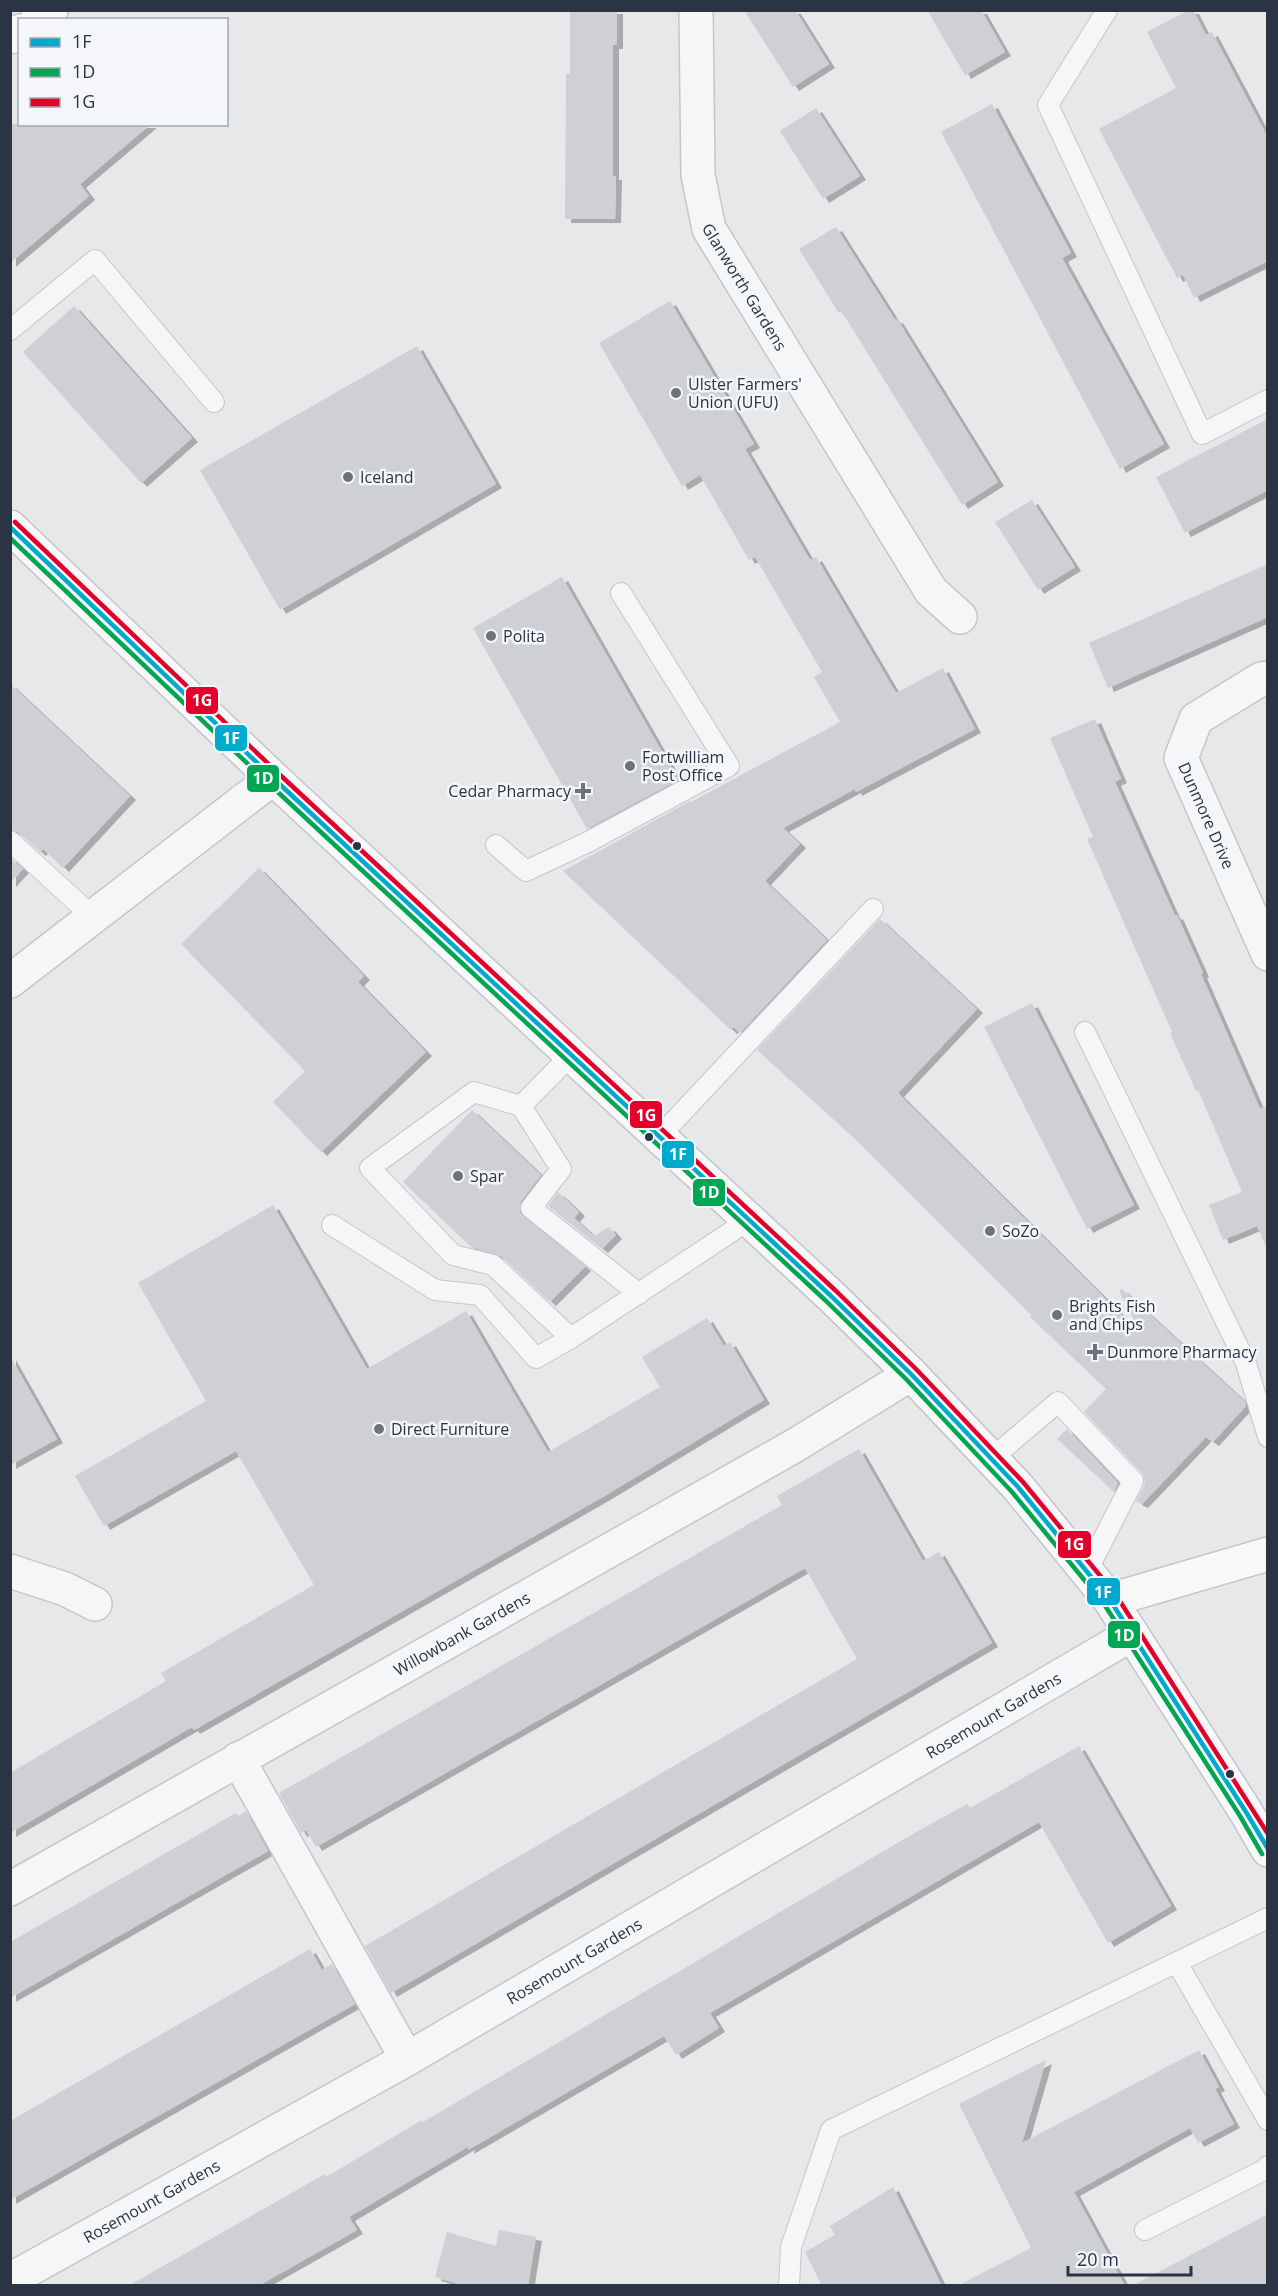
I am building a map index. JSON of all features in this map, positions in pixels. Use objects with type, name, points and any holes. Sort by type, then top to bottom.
[{"type":"main road","points":[[10,527],[273,778],[830,1295],[911,1374],[1018,1487],[1110,1600],[1268,1850]]},
{"type":"main road","points":[[1110,1600],[1268,1554]]},
{"type":"street","name":"Glanworth Gardens","points":[[696,10],[698,176],[709,229],[931,591],[960,617]]},
{"type":"street","name":"Dunmore Drive","points":[[1268,678],[1260,679],[1196,719],[1181,758],[1268,954]]},
{"type":"street","points":[[10,981],[273,778]]},
{"type":"street","name":"Willowbank Gardens","points":[[10,1889],[794,1446],[911,1374]]},
{"type":"street","points":[[10,1571],[65,1589],[96,1604]]},
{"type":"street","name":"Rosemount Gardens","points":[[10,2280],[407,2059],[1132,1634]]},
{"type":"street","points":[[238,1759],[407,2059]]},
{"type":"lane","points":[[1107,10],[1048,105],[1202,434],[1268,400]]},
{"type":"lane","points":[[10,330],[95,260],[214,402]]},
{"type":"lane","points":[[496,845],[526,871],[588,842],[729,766],[621,593]]},
{"type":"lane","points":[[10,842],[93,917]]},
{"type":"lane","points":[[659,1137],[873,909]]},
{"type":"lane","points":[[1085,1032],[1246,1364],[1268,1437]]},
{"type":"lane","points":[[521,1106],[572,1054]]},
{"type":"lane","points":[[571,1338],[492,1265],[453,1255],[370,1168],[474,1092],[521,1106],[561,1169],[531,1208],[639,1294]]},
{"type":"lane","points":[[332,1225],[435,1290],[480,1295],[537,1358],[639,1294],[749,1220]]},
{"type":"lane","points":[[991,1459],[1058,1402],[1133,1481],[1087,1571]]},
{"type":"lane","points":[[789,2286],[791,2247],[831,2130],[1268,1918]]},
{"type":"lane","points":[[1177,1963],[1268,2120]]},
{"type":"lane","points":[[1145,2230],[1268,2166]]},
{"type":"building","points":[[570,10],[617,10],[617,45],[613,45],[615,219],[565,219],[566,74],[570,74]]},
{"type":"building","points":[[744,10],[795,10],[829,64],[793,87]]},
{"type":"building","points":[[927,10],[981,10],[1005,52],[965,75]]},
{"type":"building","points":[[1193,10],[1206,35],[1212,32],[1268,138],[1268,261],[1194,298],[1183,275],[1177,278],[1099,129],[1176,88],[1147,32]]},
{"type":"building","points":[[992,104],[1071,253],[1062,258],[1164,444],[1120,469],[941,132]]},
{"type":"building","points":[[816,108],[860,176],[823,199],[780,131]]},
{"type":"building","points":[[10,124],[18,124],[18,126],[149,126],[80,184],[89,196],[10,263]]},
{"type":"building","points":[[836,227],[895,320],[897,319],[998,482],[962,505],[842,312],[838,312],[799,249]]},
{"type":"building","points":[[670,301],[754,444],[745,449],[810,560],[816,557],[896,693],[943,668],[975,729],[783,828],[800,844],[765,881],[827,940],[740,1033],[734,1027],[731,1030],[563,871],[840,722],[814,677],[822,672],[755,557],[749,560],[700,475],[682,486],[599,343]]},
{"type":"building","points":[[74,306],[192,438],[141,483],[23,352]]},
{"type":"building","name":"Iceland","points":[[417,346],[496,484],[280,610],[200,470]]},
{"type":"building","points":[[1268,419],[1268,490],[1185,533],[1156,477]]},
{"type":"building","points":[[1032,500],[1075,567],[1038,590],[995,522]]},
{"type":"building","points":[[1268,564],[1268,617],[1108,688],[1089,643]]},
{"type":"building","points":[[562,577],[678,780],[587,829],[473,628]]},
{"type":"building","points":[[10,684],[130,796],[63,868],[43,849],[40,852],[18,832],[10,829]]},
{"type":"building","points":[[1095,719],[1121,779],[1115,782],[1203,973],[1201,974],[1260,1109],[1268,1106],[1268,1251],[1257,1226],[1223,1240],[1209,1205],[1242,1192],[1198,1090],[1196,1091],[1170,1033],[1172,1032],[1087,839],[1093,837],[1050,738]]},
{"type":"building","points":[[10,858],[23,869],[10,883]]},
{"type":"building","points":[[259,868],[364,976],[358,982],[426,1052],[321,1152],[273,1102],[305,1071],[181,944]]},
{"type":"building","points":[[880,919],[977,1009],[898,1093],[1142,1335],[1119,1291],[1122,1289],[1245,1402],[1246,1406],[1213,1442],[1206,1437],[1142,1504],[1136,1501],[1144,1486],[1145,1480],[1142,1473],[1084,1412],[1106,1389],[1030,1317],[1031,1315],[855,1139],[757,1050]]},
{"type":"building","points":[[1032,1003],[1134,1205],[1087,1229],[984,1027]]},
{"type":"building","points":[[472,1110],[541,1175],[521,1201],[520,1213],[585,1267],[550,1302],[501,1256],[471,1247],[403,1182]]},
{"type":"building","points":[[558,1192],[579,1212],[574,1218],[594,1236],[609,1227],[616,1235],[602,1249],[548,1206]]},
{"type":"building","points":[[273,1205],[367,1369],[466,1311],[548,1452],[660,1387],[642,1357],[707,1318],[724,1346],[730,1342],[764,1400],[601,1498],[194,1730],[192,1727],[10,1833],[10,1773],[166,1681],[161,1673],[314,1585],[236,1451],[104,1526],[75,1476],[206,1401],[138,1283]]},
{"type":"building","points":[[10,1356],[57,1439],[10,1465]]},
{"type":"building","points":[[1067,1429],[1118,1483],[1114,1492],[1057,1439]]},
{"type":"building","points":[[859,1449],[923,1561],[939,1552],[992,1643],[391,1993],[365,1946],[857,1659],[805,1568],[316,1847],[306,1830],[301,1833],[279,1793],[782,1505],[777,1496]]},
{"type":"building","points":[[1079,1746],[1171,1906],[1108,1943],[1039,1822],[710,2013],[719,2028],[676,2055],[664,2036],[349,2217],[357,2230],[258,2286],[128,2286],[325,2174],[326,2177],[422,2120],[423,2122],[918,1831],[967,1804],[970,1808]]},
{"type":"building","points":[[246,1811],[268,1851],[10,1998],[10,1942],[236,1813],[238,1816]]},
{"type":"building","points":[[310,1949],[322,1970],[332,1964],[355,2004],[10,2200],[10,2121]]},
{"type":"building","points":[[1199,2050],[1219,2087],[1215,2089],[1234,2124],[1198,2143],[1190,2128],[1074,2192],[1125,2286],[957,2286],[1031,2248],[959,2104],[1046,2060],[1022,2143]]},
{"type":"building","points":[[893,2187],[942,2286],[822,2286],[805,2252],[835,2235],[830,2226]]},
{"type":"building","points":[[1268,2214],[1268,2286],[1132,2286]]},
{"type":"building","points":[[499,2230],[536,2237],[528,2286],[466,2286],[435,2277],[447,2232],[496,2246]]},
{"type":"transit line","name":"1G","points":[[15,522],[278,773],[835,1290],[916,1369],[1023,1482],[1116,1595],[1268,1834]]},
{"type":"transit line","name":"1F","points":[[10,527],[273,778],[830,1295],[911,1374],[1018,1487],[1110,1600],[1268,1849]]},
{"type":"transit line","name":"1D","points":[[10,538],[268,783],[825,1300],[906,1379],[1012,1492],[1104,1604],[1262,1854]]},
{"type":"place","name":"Ulster Farmers' Union (UFU)","points":[[676,393]]},
{"type":"place","name":"Iceland","points":[[348,477]]},
{"type":"place","name":"Polita","points":[[491,636]]},
{"type":"place","name":"Fortwilliam Post Office","points":[[630,766]]},
{"type":"place","name":"Cedar Pharmacy","points":[[583,791]]},
{"type":"place","name":"Spar","points":[[458,1176]]},
{"type":"place","name":"SoZo","points":[[990,1231]]},
{"type":"place","name":"Brights Fish and Chips","points":[[1057,1315]]},
{"type":"place","name":"Dunmore Pharmacy","points":[[1095,1352]]},
{"type":"place","name":"Direct Furniture","points":[[379,1429]]}]
